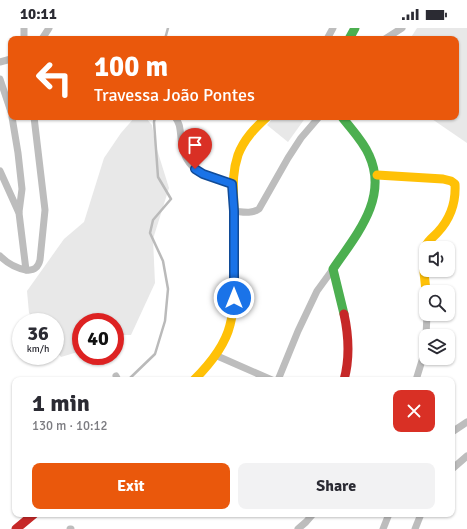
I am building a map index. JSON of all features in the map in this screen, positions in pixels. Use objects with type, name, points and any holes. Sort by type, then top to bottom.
[{"type":"street","points":[[390,36],[402,28]]},
{"type":"street","points":[[0,79],[8,103]]},
{"type":"street","points":[[12,120],[22,189],[18,213]]},
{"type":"street","points":[[0,256],[9,264],[17,268],[32,271],[39,265],[45,210],[34,120]]},
{"type":"street","points":[[177,120],[180,126],[182,150],[185,159],[195,169],[203,174],[232,184]]},
{"type":"street","points":[[197,377],[215,355],[224,340],[230,325],[234,298],[234,211],[232,184],[238,156],[244,143],[253,130],[264,120]]},
{"type":"street","points":[[234,211],[256,212],[259,209],[288,158],[301,138],[316,120]]},
{"type":"street","points":[[279,377],[317,290],[334,269],[364,223],[374,200],[377,175],[370,154],[344,120]]},
{"type":"street","points":[[0,171],[18,213],[26,270]]},
{"type":"street","points":[[377,175],[443,179],[451,181],[455,185],[454,203],[450,216],[444,226],[428,241],[425,247],[426,285]]},
{"type":"street","points":[[334,269],[348,338],[349,364],[345,377]]},
{"type":"street","points":[[215,355],[265,377]]},
{"type":"street","points":[[417,377],[421,365]]},
{"type":"street","points":[[455,430],[467,422]]},
{"type":"street","points":[[455,466],[467,456]]},
{"type":"street","points":[[16,529],[30,517]]},
{"type":"street","points":[[298,529],[310,517]]},
{"type":"street","points":[[383,529],[388,517]]},
{"type":"street","points":[[415,529],[420,517]]},
{"type":"shaded area","points":[[417,28],[467,28],[467,143],[433,120],[459,120],[459,36],[412,36]]},
{"type":"shaded area","points":[[132,120],[148,120],[152,125],[155,143],[169,188],[153,239],[155,283],[131,335],[124,335],[124,313],[72,313],[72,354],[64,356],[64,313],[29,313],[27,291],[64,239],[84,222],[104,158],[121,133]]},
{"type":"shaded area","points":[[271,120],[304,120],[288,142],[267,125]]},
{"type":"waterway","points":[[166,36],[168,28]]},
{"type":"waterway","points":[[131,377],[155,354],[165,321],[168,289],[163,261],[150,233],[153,220],[171,199],[158,177],[154,120]]},
{"type":"traffic: fast","points":[[351,36],[355,28]]},
{"type":"traffic: fast","points":[[344,120],[360,140],[369,155],[374,171],[375,186],[372,201],[360,229],[333,269],[344,314]]},
{"type":"traffic: slow","points":[[197,377],[216,355],[228,333],[233,311],[234,296],[234,170],[243,144],[264,120]]},
{"type":"traffic: slow","points":[[377,175],[443,179],[451,181],[455,184],[453,204],[449,216],[446,222],[426,246],[424,257],[425,285]]},
{"type":"traffic: jam","points":[[344,314],[348,347],[345,377]]},
{"type":"traffic: jam","points":[[16,529],[30,517]]},
{"type":"route","points":[[195,169],[203,174],[232,184],[234,211],[234,298]]}]
